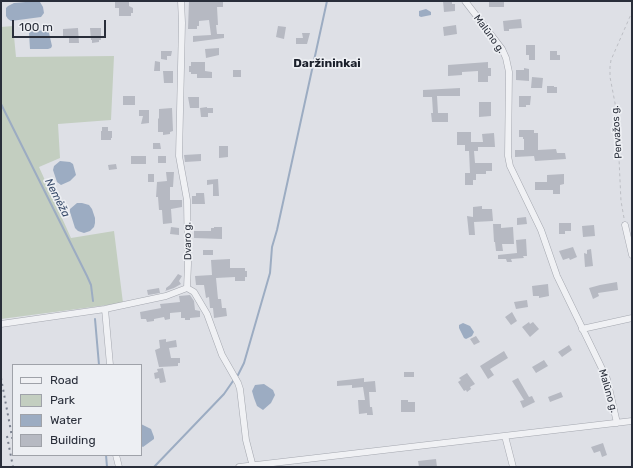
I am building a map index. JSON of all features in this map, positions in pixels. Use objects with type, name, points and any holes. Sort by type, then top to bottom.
[{"type":"street","name":"Dvaro g.","points":[[181,1],[182,23],[179,156],[187,200],[187,288]]},
{"type":"street","name":"Malūno g.","points":[[239,467],[617,423],[607,379],[557,276],[541,230],[516,181],[508,156],[509,72],[506,58],[502,49],[465,1]]},
{"type":"street","points":[[625,225],[632,255]]},
{"type":"street","points":[[1,324],[105,309],[166,296],[187,288],[194,292],[207,314],[222,355],[238,383],[246,440],[253,466]]},
{"type":"street","points":[[105,309],[110,364]]},
{"type":"street","points":[[582,329],[632,318]]},
{"type":"street","points":[[617,423],[632,421]]},
{"type":"street","points":[[505,436],[513,467]]},
{"type":"street","points":[[116,456],[119,467]]},
{"type":"path","name":"Pervažos g.","points":[[625,225],[621,201],[618,138],[610,67],[611,60],[632,12]]},
{"type":"green space","points":[[13,26],[16,57],[114,56],[111,120],[58,124],[60,158],[39,167],[71,238],[114,231],[123,303],[1,319],[1,27]]},
{"type":"water","points":[[40,2],[43,7],[44,13],[41,17],[11,21],[6,16],[6,8],[14,3]]},
{"type":"water","points":[[426,9],[431,12],[431,15],[419,16],[419,11]]},
{"type":"water","points":[[34,30],[47,31],[49,33],[52,46],[51,48],[30,49],[29,33]]},
{"type":"water","points":[[60,161],[70,162],[73,164],[76,175],[70,181],[61,185],[57,182],[53,170],[54,166]]},
{"type":"water","points":[[77,203],[89,205],[92,209],[95,223],[94,227],[90,231],[84,233],[75,228],[70,209]]},
{"type":"water","points":[[463,323],[470,326],[474,332],[472,336],[466,339],[459,328],[459,325]]},
{"type":"water","points":[[264,384],[273,390],[275,395],[271,403],[263,410],[257,406],[252,391],[255,385]]},
{"type":"water","points":[[142,424],[151,429],[154,437],[154,439],[143,447]]},
{"type":"building","points":[[115,1],[129,2],[129,6],[133,8],[133,13],[131,13],[131,16],[119,16],[119,8],[115,8]]},
{"type":"building","points":[[189,1],[223,2],[223,7],[217,7],[218,25],[216,25],[217,34],[224,34],[224,38],[193,42],[193,36],[211,35],[209,20],[199,21],[199,26],[197,26],[197,29],[188,29]]},
{"type":"building","points":[[443,1],[452,1],[452,4],[455,4],[455,11],[444,12]]},
{"type":"building","points":[[489,1],[504,1],[504,7],[489,7]]},
{"type":"building","points":[[521,19],[522,28],[504,31],[503,21]]},
{"type":"building","points":[[456,25],[457,34],[444,36],[443,27]]},
{"type":"building","points":[[278,26],[286,27],[284,39],[276,37]]},
{"type":"building","points":[[78,28],[79,43],[69,43],[69,37],[63,37],[63,29]]},
{"type":"building","points":[[90,28],[101,28],[101,40],[99,40],[99,42],[92,43]]},
{"type":"building","points":[[302,33],[310,33],[307,44],[296,44],[296,38],[303,38]]},
{"type":"building","points":[[526,45],[535,45],[535,60],[529,60],[529,55],[526,55]]},
{"type":"building","points":[[219,48],[219,55],[206,58],[205,49]]},
{"type":"building","points":[[161,51],[172,51],[171,56],[167,56],[167,60],[161,59]]},
{"type":"building","points":[[550,51],[557,51],[557,55],[560,55],[560,60],[550,60]]},
{"type":"building","points":[[155,61],[160,62],[160,71],[154,71]]},
{"type":"building","points":[[191,62],[205,62],[205,71],[212,72],[212,78],[197,78],[197,74],[191,74],[191,72],[189,72],[189,66],[191,66]]},
{"type":"building","points":[[488,62],[488,68],[491,68],[491,76],[488,76],[488,82],[478,82],[478,71],[462,72],[462,75],[448,76],[448,65]]},
{"type":"building","points":[[524,68],[529,69],[529,81],[516,80],[516,70],[524,70]]},
{"type":"building","points":[[233,70],[241,70],[241,77],[233,77]]},
{"type":"building","points":[[163,71],[173,71],[173,83],[164,83]]},
{"type":"building","points":[[532,77],[543,78],[542,88],[531,88]]},
{"type":"building","points":[[547,86],[557,87],[557,93],[547,93]]},
{"type":"building","points":[[460,88],[460,96],[437,96],[438,113],[448,113],[448,122],[432,122],[432,97],[423,97],[423,90]]},
{"type":"building","points":[[123,96],[135,96],[135,105],[123,105]]},
{"type":"building","points":[[519,96],[531,96],[530,105],[526,105],[526,107],[519,107]]},
{"type":"building","points":[[188,97],[199,97],[199,108],[190,108]]},
{"type":"building","points":[[479,102],[491,102],[491,116],[479,117]]},
{"type":"building","points":[[172,108],[173,131],[170,132],[170,134],[163,135],[163,132],[158,132],[159,109]]},
{"type":"building","points":[[200,108],[213,108],[213,113],[208,113],[208,117],[201,117]]},
{"type":"building","points":[[139,110],[149,110],[149,123],[141,124],[143,116],[139,116]]},
{"type":"building","points":[[102,127],[108,127],[108,131],[112,131],[111,140],[101,140]]},
{"type":"building","points":[[519,130],[534,130],[534,133],[538,133],[538,150],[556,149],[557,153],[565,153],[566,159],[535,161],[534,156],[515,157],[515,150],[524,150],[524,139],[523,137],[519,137]]},
{"type":"building","points":[[457,132],[471,132],[471,142],[483,142],[482,134],[494,133],[495,147],[478,147],[478,151],[474,151],[475,163],[492,163],[492,171],[486,171],[486,174],[476,174],[476,180],[473,180],[473,185],[465,185],[465,173],[470,173],[469,151],[465,151],[465,145],[457,145]]},
{"type":"building","points":[[153,143],[160,143],[161,149],[153,149]]},
{"type":"building","points":[[219,146],[228,146],[228,157],[219,158]]},
{"type":"building","points":[[201,154],[201,161],[185,162],[184,155]]},
{"type":"building","points":[[131,156],[146,156],[146,164],[131,164]]},
{"type":"building","points":[[158,156],[166,156],[166,163],[158,163]]},
{"type":"building","points":[[116,164],[117,169],[109,170],[108,165]]},
{"type":"building","points":[[166,172],[174,172],[173,187],[170,187],[170,200],[182,200],[182,207],[171,209],[172,223],[163,224],[162,210],[159,210],[158,197],[156,197],[157,182],[167,181]]},
{"type":"building","points":[[148,174],[154,174],[154,182],[148,182]]},
{"type":"building","points":[[564,174],[564,184],[560,185],[560,194],[553,194],[553,190],[535,190],[535,182],[547,182],[547,175]]},
{"type":"building","points":[[218,179],[219,196],[213,196],[213,184],[207,185],[207,180]]},
{"type":"building","points":[[196,193],[204,193],[205,204],[192,204],[192,196],[196,196]]},
{"type":"building","points":[[482,206],[482,209],[492,209],[493,221],[474,222],[475,235],[469,235],[467,216],[473,217],[473,207]]},
{"type":"building","points":[[526,217],[527,224],[517,225],[517,218]]},
{"type":"building","points":[[559,223],[571,223],[571,231],[565,231],[565,234],[559,234]]},
{"type":"building","points":[[493,224],[501,224],[501,228],[513,227],[514,244],[502,244],[503,251],[496,251]]},
{"type":"building","points":[[594,225],[595,236],[583,237],[582,226]]},
{"type":"building","points":[[171,227],[179,228],[179,235],[170,234]]},
{"type":"building","points":[[222,227],[222,239],[194,238],[194,231],[211,231],[211,228]]},
{"type":"building","points":[[526,239],[527,256],[523,256],[524,258],[511,259],[512,262],[507,262],[506,259],[498,259],[498,255],[517,253],[516,240]]},
{"type":"building","points":[[573,247],[577,257],[570,260],[569,258],[563,260],[559,251]]},
{"type":"building","points":[[591,249],[593,266],[585,267],[584,253],[587,254],[587,250]]},
{"type":"building","points":[[203,250],[213,250],[213,255],[203,255]]},
{"type":"building","points":[[230,259],[230,268],[245,268],[245,271],[247,271],[247,277],[245,277],[245,281],[235,281],[235,277],[216,278],[218,299],[221,299],[222,308],[226,308],[227,316],[214,318],[213,308],[210,308],[209,297],[206,298],[204,285],[196,285],[195,276],[212,275],[211,260]]},
{"type":"building","points":[[178,274],[182,276],[179,281],[181,284],[165,291],[166,288]]},
{"type":"building","points":[[617,282],[618,290],[598,293],[599,296],[593,299],[589,288]]},
{"type":"building","points":[[548,284],[549,296],[539,298],[539,296],[533,296],[532,286]]},
{"type":"building","points":[[159,288],[160,293],[148,295],[147,290]]},
{"type":"building","points":[[190,295],[194,301],[195,310],[200,311],[200,317],[185,320],[185,318],[181,318],[181,312],[170,313],[170,319],[165,320],[164,317],[147,322],[146,319],[141,319],[140,312],[161,308],[160,304],[180,302],[179,296]]},
{"type":"building","points":[[527,300],[528,307],[516,309],[514,302]]},
{"type":"building","points":[[512,312],[517,321],[511,325],[505,317]]},
{"type":"building","points":[[529,322],[530,324],[533,322],[539,329],[530,337],[522,327]]},
{"type":"building","points":[[476,336],[480,342],[474,345],[470,339]]},
{"type":"building","points":[[166,339],[166,342],[176,340],[177,347],[169,348],[171,358],[180,358],[180,363],[178,363],[178,366],[159,367],[155,350],[160,348],[159,340]]},
{"type":"building","points":[[569,345],[572,350],[562,357],[558,352]]},
{"type":"building","points":[[504,351],[508,358],[490,369],[494,375],[488,379],[480,366]]},
{"type":"building","points":[[544,360],[548,366],[536,373],[532,367]]},
{"type":"building","points":[[163,368],[166,382],[160,383],[159,378],[155,379],[154,373],[158,372],[157,369]]},
{"type":"building","points":[[404,372],[414,372],[414,377],[404,377]]},
{"type":"building","points":[[467,373],[475,384],[470,387],[471,389],[467,392],[466,390],[464,391],[458,382],[461,380],[459,378]]},
{"type":"building","points":[[364,378],[364,382],[375,381],[376,392],[369,392],[370,407],[372,407],[373,415],[367,415],[367,413],[359,414],[358,400],[365,400],[363,387],[352,388],[352,385],[337,386],[337,381]]},
{"type":"building","points":[[518,378],[529,397],[532,396],[535,402],[523,408],[520,401],[524,400],[512,381]]},
{"type":"building","points":[[561,392],[563,397],[550,402],[548,397]]},
{"type":"building","points":[[401,400],[415,402],[415,412],[401,412]]},
{"type":"building","points":[[603,443],[607,455],[602,457],[600,451],[594,453],[591,447]]},
{"type":"building","points":[[436,459],[437,467],[419,467],[418,461]]},
{"type":"waterway","points":[[238,375],[244,363],[270,273],[272,247],[327,1]]},
{"type":"waterway","name":"Nemėža","points":[[1,104],[87,276],[91,285],[93,301]]},
{"type":"waterway","name":"Nemėža","points":[[95,319],[99,364]]},
{"type":"waterway","points":[[154,467],[224,394],[233,381]]},
{"type":"waterway","name":"Nemėža","points":[[106,456],[107,467]]},
{"type":"railway","points":[[1,378],[12,437]]},
{"type":"railway","points":[[7,436],[13,467]]},
{"type":"district","name":"Daržininkai","points":[[327,64]]}]
